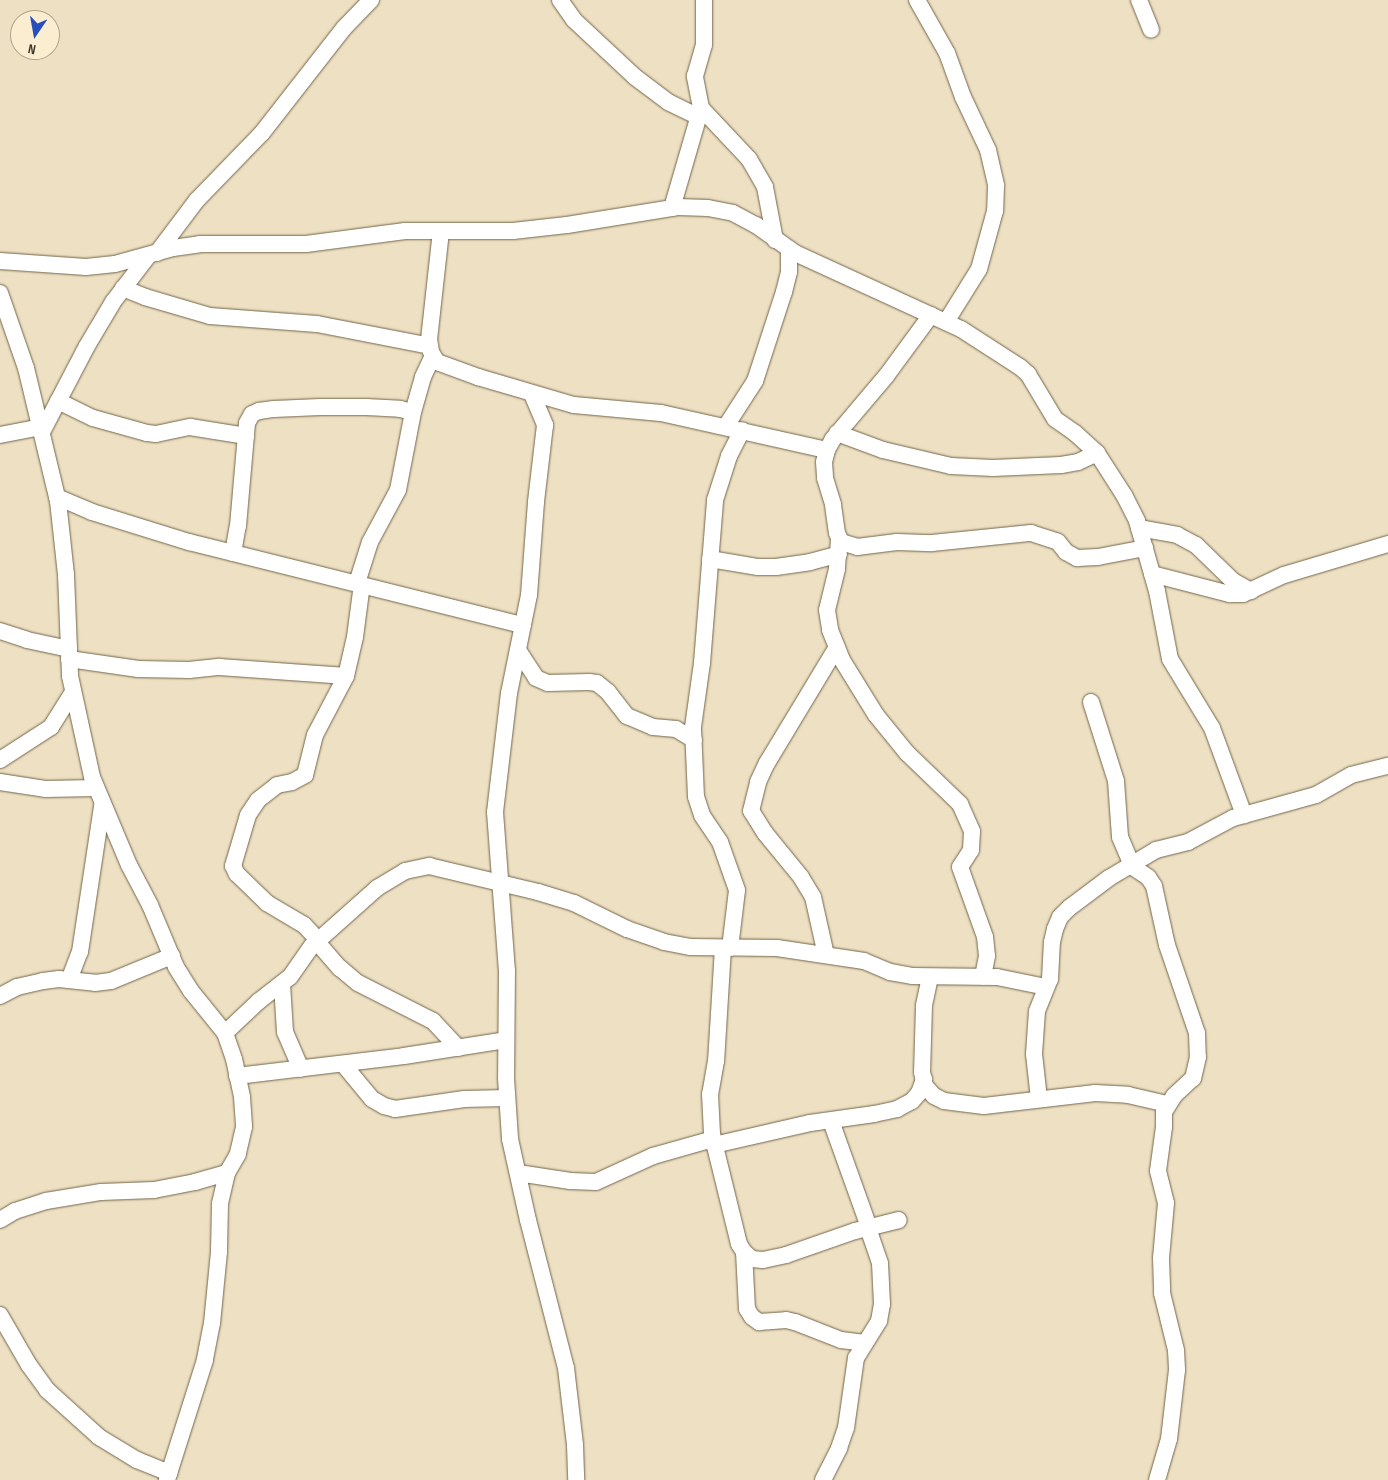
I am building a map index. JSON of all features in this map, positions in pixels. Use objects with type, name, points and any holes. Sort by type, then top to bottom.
[{"type":"street","points":[[42,430],[87,346],[123,288],[197,200],[262,133],[344,28],[371,0]]},
{"type":"street","points":[[560,0],[574,20],[635,77],[668,102],[700,112],[749,159],[765,187],[775,240]]},
{"type":"street","points":[[672,208],[700,112],[695,76],[704,45],[704,0]]},
{"type":"street","points":[[917,0],[946,53],[963,97],[988,150],[996,186],[995,211],[979,269],[946,322]]},
{"type":"street","points":[[1139,0],[1151,30]]},
{"type":"street","points":[[0,261],[86,267],[115,264],[200,244],[306,244],[405,230],[470,232],[542,228],[672,208],[708,208],[733,213],[756,225],[789,249],[946,322],[1020,367],[1028,374],[1055,419],[1075,433],[1097,453],[1124,495],[1139,528],[1152,574],[1170,659],[1212,728],[1244,815]]},
{"type":"street","points":[[441,231],[430,318],[431,351],[413,412],[398,490],[370,542],[359,584],[355,637],[346,676],[315,735],[305,775],[292,782],[277,785],[258,800],[248,815],[233,866],[237,874],[267,903],[304,924],[340,968],[358,983],[433,1021],[458,1048]]},
{"type":"street","points":[[789,249],[789,272],[784,292],[755,381],[734,428],[729,456],[715,500],[702,663],[693,727],[696,797],[702,815],[720,842],[737,890],[727,948],[716,1061],[710,1094],[713,1142],[739,1244],[752,1259],[763,1260],[899,1220]]},
{"type":"street","points":[[123,288],[145,297],[210,316],[317,324],[431,351],[437,362],[448,368],[574,405],[661,413],[827,450]]},
{"type":"street","points":[[0,293],[26,368],[57,497],[66,575],[69,654],[73,692],[96,788],[172,956],[191,991],[225,1033],[238,1076],[244,1127],[238,1154],[227,1173],[220,1204],[220,1252],[212,1323],[205,1360],[168,1477],[99,1437],[47,1390],[29,1366],[0,1316]]},
{"type":"street","points":[[931,315],[887,376],[837,433],[827,450],[825,478],[839,546],[827,610],[827,620],[846,666],[876,715],[907,753],[960,804],[972,832],[971,850],[960,867],[985,937],[987,956],[983,977]]},
{"type":"street","points":[[532,394],[546,426],[536,502],[529,594],[509,693],[496,788],[495,812],[507,970],[507,1098],[510,1139],[528,1220],[566,1368],[575,1445],[576,1480]]},
{"type":"street","points":[[58,401],[93,418],[147,433],[156,434],[190,427],[246,436]]},
{"type":"street","points":[[233,553],[238,526],[247,423],[252,414],[259,411],[366,407],[413,412]]},
{"type":"street","points":[[0,435],[42,430]]},
{"type":"street","points":[[837,433],[883,450],[951,466],[1044,466],[1078,462],[1097,453]]},
{"type":"street","points":[[57,497],[134,527],[523,625]]},
{"type":"street","points":[[1139,528],[1177,535],[1196,545],[1233,581],[1251,591]]},
{"type":"street","points":[[710,559],[758,567],[776,567],[810,562],[839,546],[841,542],[849,547],[857,548],[897,542],[932,543],[1031,533],[1058,542],[1066,552],[1077,558],[1098,557],[1145,548]]},
{"type":"street","points":[[1152,574],[1230,594],[1251,591],[1284,575],[1388,544]]},
{"type":"street","points":[[0,631],[69,654],[138,668],[189,670],[220,667],[346,676]]},
{"type":"street","points":[[826,955],[813,897],[801,877],[765,833],[751,810],[758,782],[768,763],[837,647]]},
{"type":"street","points":[[518,650],[536,678],[548,683],[589,682],[597,684],[608,692],[627,716],[653,727],[676,729],[694,740]]},
{"type":"street","points":[[0,760],[51,727],[73,692]]},
{"type":"street","points":[[1091,702],[1116,781],[1120,837],[1132,866],[1148,877],[1154,886],[1168,945],[1196,1033],[1198,1057],[1193,1078],[1167,1104],[1164,1112],[1164,1127],[1158,1171],[1166,1203],[1161,1258],[1162,1293],[1176,1350],[1177,1370],[1169,1439],[1157,1480]]},
{"type":"street","points":[[1039,1099],[1034,1061],[1034,1033],[1037,1011],[1052,968],[1052,942],[1060,917],[1089,892],[1156,850],[1188,842],[1206,831],[1244,815],[1316,795],[1351,776],[1388,766]]},
{"type":"street","points":[[0,782],[46,789],[96,788]]},
{"type":"street","points":[[69,980],[80,952],[102,804]]},
{"type":"street","points":[[225,1033],[290,978],[318,941],[377,888],[405,871],[416,867],[428,866],[500,882],[574,903],[627,929],[664,942],[690,947],[777,948],[864,961],[897,973],[930,977],[983,977],[1046,987]]},
{"type":"street","points":[[0,996],[16,987],[43,980],[95,983],[111,981],[172,956]]},
{"type":"street","points":[[930,977],[922,1026],[925,1086],[934,1096],[944,1101],[984,1106],[1095,1093],[1128,1095],[1167,1104]]},
{"type":"street","points":[[282,984],[285,1032],[301,1069]]},
{"type":"street","points":[[238,1076],[343,1064],[506,1040]]},
{"type":"street","points":[[343,1064],[372,1099],[384,1106],[395,1109],[464,1099],[507,1098]]},
{"type":"street","points":[[518,1173],[570,1181],[596,1182],[653,1156],[810,1123],[897,1109],[912,1101],[924,1079]]},
{"type":"street","points":[[823,1480],[839,1448],[846,1428],[852,1369],[879,1321],[883,1295],[880,1262],[831,1120]]},
{"type":"street","points":[[0,1220],[15,1211],[46,1201],[101,1192],[154,1190],[196,1182],[227,1173]]},
{"type":"street","points":[[744,1252],[748,1309],[752,1317],[759,1322],[786,1320],[795,1322],[842,1340],[865,1343]]}]
